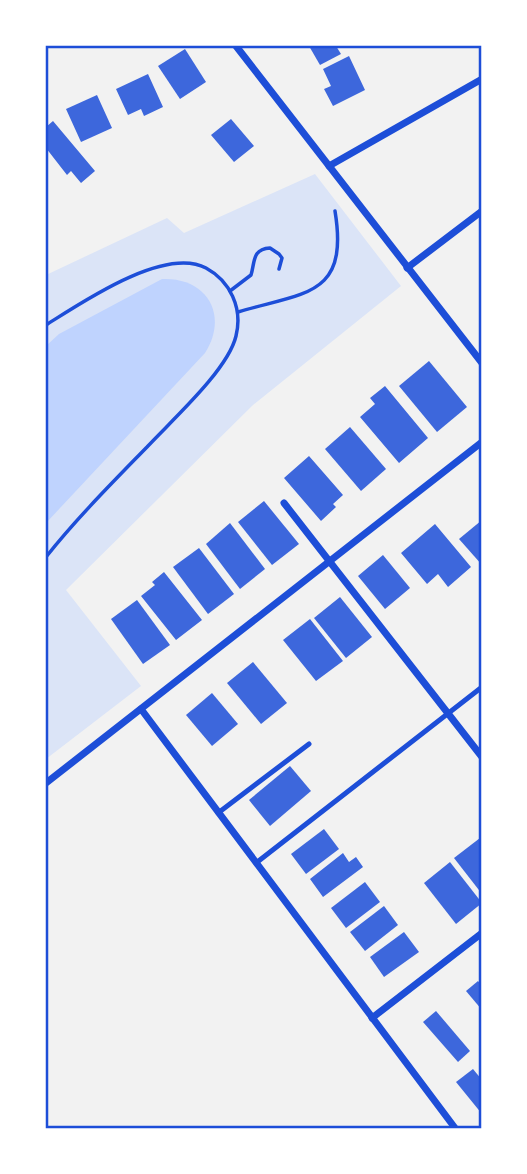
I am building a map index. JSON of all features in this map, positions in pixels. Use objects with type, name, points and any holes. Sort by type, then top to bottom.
[{"type":"street","points":[[236,46],[481,363]]},
{"type":"street","points":[[329,166],[481,79]]},
{"type":"street","points":[[408,268],[481,211]]},
{"type":"street","points":[[46,783],[481,442]]},
{"type":"street","points":[[284,503],[481,757]]},
{"type":"street","points":[[141,709],[455,1129]]},
{"type":"street","points":[[372,1018],[481,933]]},
{"type":"lane","points":[[256,863],[481,687]]},
{"type":"lane","points":[[218,813],[309,744]]},
{"type":"path","points":[[238,312],[304,293],[323,282],[335,266],[338,256],[339,239],[335,211]]},
{"type":"path","points":[[230,291],[251,275],[254,257],[260,250],[270,248],[279,254],[282,258],[279,268]]},
{"type":"path","points":[[46,325],[133,276],[164,264],[196,264],[215,274],[230,291],[238,312],[236,337],[219,367],[196,396],[75,522],[46,557]]},
{"type":"shaded area","points":[[315,174],[401,286],[253,405],[66,590],[141,686],[46,759],[46,275],[167,218],[184,233]]},
{"type":"water","points":[[162,279],[191,284],[202,292],[214,312],[212,339],[205,353],[46,523],[46,346],[59,334]]},
{"type":"building","points":[[309,46],[336,46],[341,54],[320,65]]},
{"type":"building","points":[[185,49],[206,82],[180,99],[158,66]]},
{"type":"building","points":[[349,56],[365,90],[333,106],[324,89],[331,86],[323,69]]},
{"type":"building","points":[[148,74],[163,107],[144,116],[141,109],[128,115],[116,89]]},
{"type":"building","points":[[97,95],[112,128],[81,142],[66,109]]},
{"type":"building","points":[[231,119],[254,146],[234,162],[211,135]]},
{"type":"building","points":[[53,121],[95,171],[81,183],[71,171],[67,175],[46,148],[46,127]]},
{"type":"building","points":[[429,361],[467,407],[437,432],[399,386]]},
{"type":"building","points":[[385,386],[428,438],[399,463],[360,417],[375,404],[370,398]]},
{"type":"building","points":[[350,427],[386,469],[361,491],[325,449]]},
{"type":"building","points":[[309,456],[343,495],[333,504],[336,507],[321,521],[284,478]]},
{"type":"building","points":[[264,501],[299,544],[272,565],[238,522]]},
{"type":"building","points":[[482,520],[482,565],[459,539]]},
{"type":"building","points":[[230,523],[265,569],[240,589],[206,544]]},
{"type":"building","points":[[435,524],[471,567],[448,587],[438,574],[427,584],[401,553]]},
{"type":"building","points":[[199,548],[234,594],[208,614],[173,567]]},
{"type":"building","points":[[383,555],[410,588],[385,609],[358,576]]},
{"type":"building","points":[[164,572],[202,620],[176,640],[141,596],[155,585],[152,582]]},
{"type":"building","points":[[340,597],[372,637],[346,658],[314,618]]},
{"type":"building","points":[[137,600],[170,645],[143,664],[111,619]]},
{"type":"building","points":[[310,619],[343,661],[316,681],[283,640]]},
{"type":"building","points":[[253,662],[287,703],[261,724],[227,683]]},
{"type":"building","points":[[212,693],[238,724],[212,746],[186,715]]},
{"type":"building","points":[[290,766],[311,791],[270,826],[249,800]]},
{"type":"building","points":[[324,829],[339,849],[306,874],[291,854]]},
{"type":"building","points":[[480,838],[482,840],[482,894],[454,858]]},
{"type":"building","points":[[343,853],[349,862],[356,857],[363,867],[323,897],[310,879]]},
{"type":"building","points":[[450,862],[482,903],[456,924],[424,883]]},
{"type":"building","points":[[365,882],[380,902],[346,928],[331,908]]},
{"type":"building","points":[[384,906],[398,925],[365,951],[350,932]]},
{"type":"building","points":[[404,932],[419,952],[384,977],[370,957]]},
{"type":"building","points":[[478,981],[482,986],[482,1010],[466,991]]},
{"type":"building","points":[[436,1011],[470,1051],[458,1062],[423,1022]]},
{"type":"building","points":[[473,1069],[482,1080],[482,1114],[456,1082]]}]
